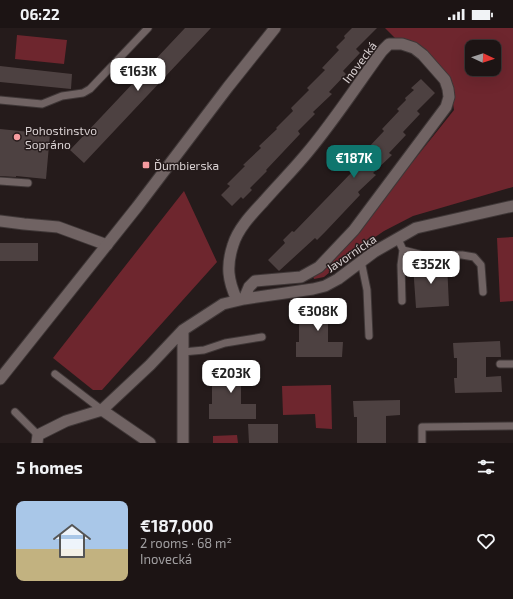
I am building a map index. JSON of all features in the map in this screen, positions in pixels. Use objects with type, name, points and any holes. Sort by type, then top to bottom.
[{"type":"street","points":[[0,379],[138,207],[228,87],[275,28]]},
{"type":"street","name":"Inovecká","points":[[389,44],[402,44],[414,48],[423,55],[445,80],[449,97],[446,107],[354,230],[319,267],[301,277],[255,281],[249,287],[241,300],[231,287],[228,268],[233,244],[241,229],[252,214],[306,154],[334,119],[382,50],[389,44]]},
{"type":"street","name":"Javornícka","points":[[37,439],[66,421],[102,410],[150,365],[183,330],[223,304],[313,289],[338,279],[360,261],[416,228],[513,206]]},
{"type":"street","points":[[0,221],[58,227],[107,245]]},
{"type":"street","points":[[183,330],[183,443]]},
{"type":"street","points":[[102,410],[150,443]]},
{"type":"lane","points":[[0,100],[42,104],[62,96],[83,93],[90,89],[148,28]]},
{"type":"lane","points":[[0,181],[28,183]]},
{"type":"lane","points":[[398,239],[403,250],[401,265],[402,301]]},
{"type":"lane","points":[[403,250],[423,254],[474,256],[481,265],[484,292]]},
{"type":"lane","points":[[360,261],[367,290],[369,336]]},
{"type":"lane","points":[[183,352],[204,350],[225,343],[262,337]]},
{"type":"lane","points":[[500,364],[513,364]]},
{"type":"lane","points":[[55,374],[102,410]]},
{"type":"lane","points":[[15,412],[37,439]]},
{"type":"lane","points":[[422,443],[422,427],[513,426]]},
{"type":"shaded area","points":[[385,28],[513,28],[513,187],[413,216],[384,231],[356,250],[324,277],[314,279],[313,276],[355,234],[454,110],[449,79],[408,41],[395,38]]},
{"type":"shaded area","points":[[17,35],[67,40],[64,64],[15,59]]},
{"type":"shaded area","points":[[184,191],[217,262],[102,390],[93,390],[53,358]]},
{"type":"shaded area","points":[[513,237],[513,301],[500,302],[497,238]]},
{"type":"shaded area","points":[[331,385],[332,429],[316,428],[315,414],[283,415],[282,386]]},
{"type":"shaded area","points":[[237,435],[238,443],[213,443],[213,436]]},
{"type":"building","points":[[185,28],[211,28],[84,163],[70,150]]},
{"type":"building","points":[[352,28],[377,28],[356,49],[360,53],[343,71],[346,74],[329,92],[332,94],[313,112],[315,114],[298,131],[300,134],[250,188],[252,190],[243,199],[241,197],[232,206],[221,195],[230,186],[227,184],[245,166],[243,165],[261,148],[259,146],[293,111],[291,108],[309,90],[307,88],[325,70],[322,68],[339,50],[336,47]]},
{"type":"building","points":[[0,66],[72,74],[71,89],[0,82]]},
{"type":"building","points":[[421,79],[435,93],[417,111],[420,114],[403,132],[406,135],[389,153],[392,155],[373,173],[376,175],[358,192],[360,195],[326,231],[317,240],[315,238],[279,271],[268,260],[285,243],[283,240],[292,231],[294,232],[353,171],[351,169],[369,151],[367,149],[384,131],[382,129],[399,111],[397,109],[406,100],[405,98],[414,90],[411,88]]},
{"type":"building","points":[[0,129],[50,134],[46,179],[0,176]]},
{"type":"building","points":[[0,243],[38,243],[38,261],[0,261]]},
{"type":"building","points":[[447,263],[449,306],[416,308],[413,265]]},
{"type":"building","points":[[296,307],[343,307],[343,322],[328,322],[328,342],[343,342],[342,357],[296,357],[296,342],[299,342],[299,322],[296,322]]},
{"type":"building","points":[[500,341],[501,357],[486,357],[486,377],[501,376],[502,392],[455,393],[454,378],[457,378],[457,358],[454,358],[453,343]]},
{"type":"building","points":[[209,369],[256,369],[256,384],[241,384],[241,404],[256,404],[256,419],[209,419],[209,404],[212,404],[212,384],[209,384]]},
{"type":"building","points":[[400,400],[400,415],[386,416],[386,443],[357,443],[357,417],[354,417],[353,401]]},
{"type":"building","points":[[248,424],[278,424],[278,443],[249,443]]},
{"type":"place","name":"Pohostinstvo Sopráno","points":[[17,137]]},
{"type":"place","name":"Ďumbierska","points":[[146,165]]}]
